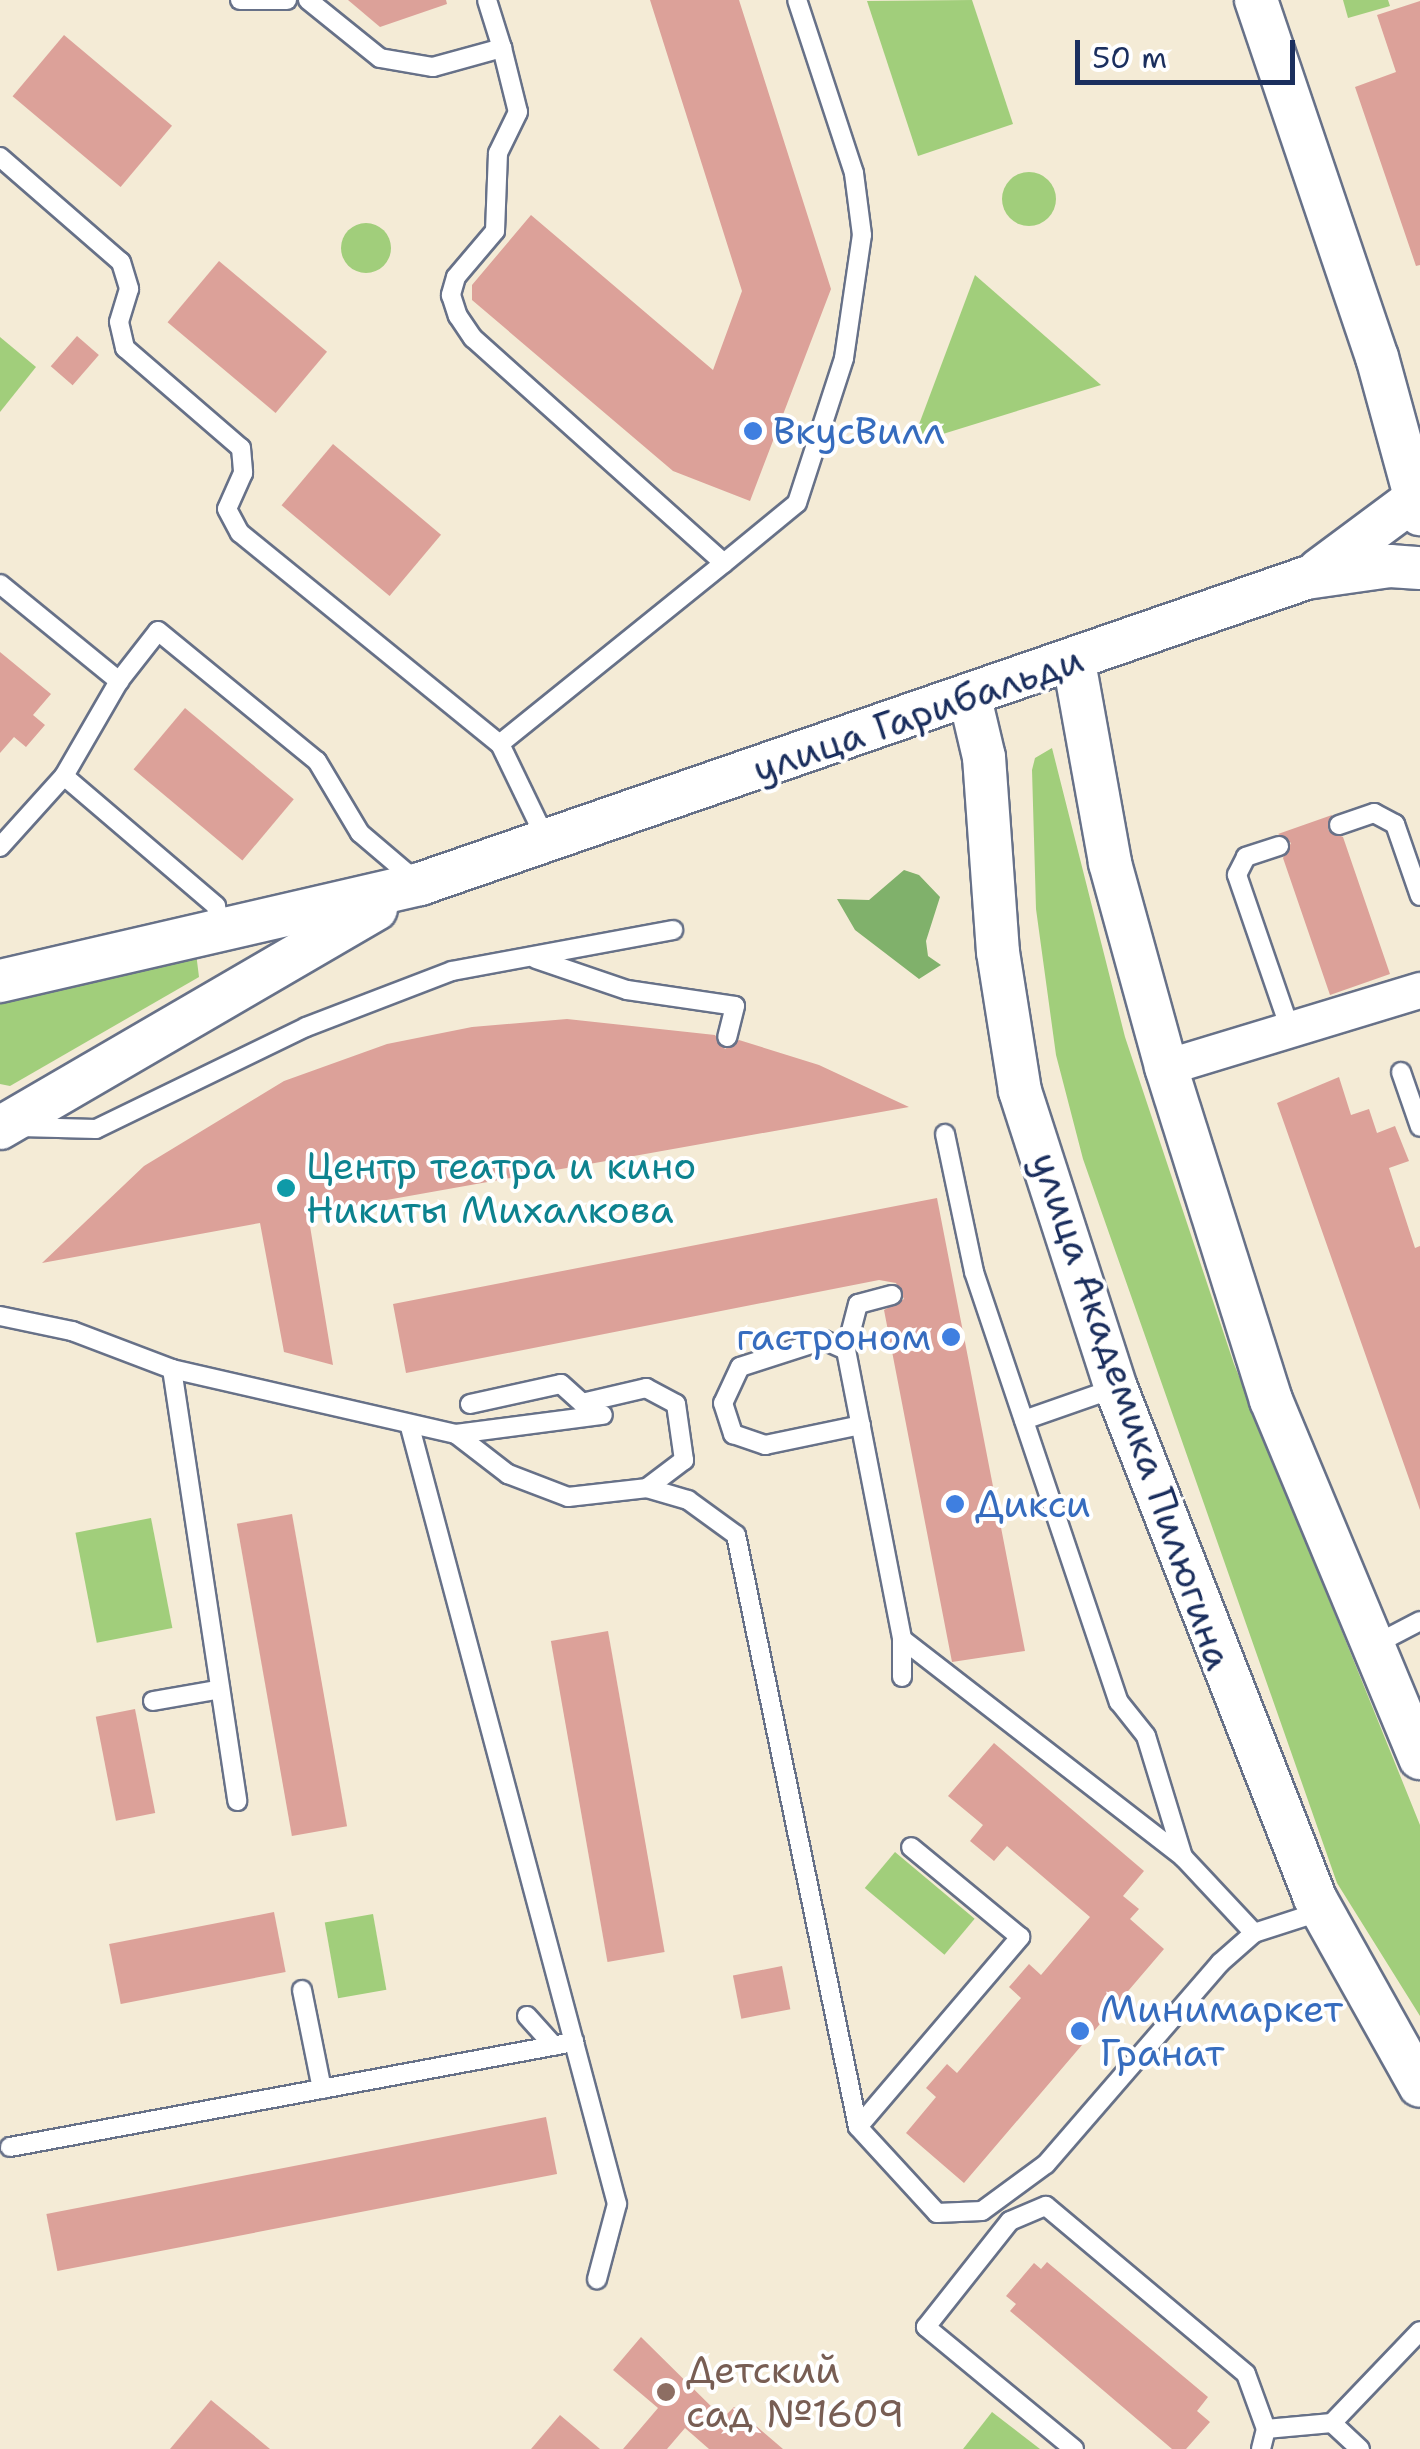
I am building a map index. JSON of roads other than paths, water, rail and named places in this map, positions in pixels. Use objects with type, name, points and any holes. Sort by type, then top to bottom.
[{"type":"street","points":[[1256,0],[1377,356],[1418,503],[1306,578]]},
{"type":"street","points":[[1377,356],[1391,372],[1420,386]]},
{"type":"street","name":"улица Гарибальди","points":[[0,981],[420,884],[545,837],[970,698],[1306,578],[1390,566],[1420,568]]},
{"type":"street","points":[[1074,662],[1110,863],[1166,1066],[1272,1400],[1420,1758]]},
{"type":"street","name":"улица Академика Пилюгина","points":[[970,698],[984,758],[998,952],[1020,1091],[1116,1388],[1264,1780],[1322,1911],[1420,2086]]},
{"type":"street","name":"улица Гарибальди","points":[[2,1127],[420,884]]},
{"type":"street","points":[[1166,1066],[1420,990]]},
{"type":"lane","points":[[240,0],[287,0]]},
{"type":"lane","points":[[308,0],[380,58],[408,65],[433,68],[502,48]]},
{"type":"lane","points":[[487,0],[518,112],[498,152],[496,231],[456,277],[451,295],[458,316],[473,338],[724,563]]},
{"type":"lane","points":[[500,744],[798,502],[844,358],[862,235],[854,173],[797,0]]},
{"type":"lane","points":[[0,158],[120,262],[128,290],[119,322],[125,348],[241,448],[243,473],[227,509],[240,533],[500,744],[545,837]]},
{"type":"lane","points":[[0,584],[119,681]]},
{"type":"lane","points":[[0,846],[64,776],[119,681],[158,631],[316,760],[360,833],[420,884]]},
{"type":"lane","points":[[64,776],[216,906],[221,933]]},
{"type":"lane","points":[[1339,826],[1374,813],[1396,824],[1420,896]]},
{"type":"lane","points":[[1279,846],[1246,857],[1237,875],[1290,1029]]},
{"type":"lane","points":[[2,1127],[96,1129],[306,1027],[452,971],[673,930]]},
{"type":"lane","points":[[536,958],[627,990],[735,1006],[728,1037]]},
{"type":"lane","points":[[1401,1072],[1420,1127]]},
{"type":"lane","points":[[945,1134],[974,1272],[1119,1702],[1146,1736],[1183,1857]]},
{"type":"lane","points":[[952,1278],[974,1272]]},
{"type":"lane","points":[[892,1295],[858,1304],[846,1350],[902,1639],[902,1677]]},
{"type":"lane","points":[[0,1316],[72,1331],[172,1369],[410,1427],[456,1434],[604,1415]]},
{"type":"lane","points":[[846,1350],[824,1340],[740,1368],[722,1403],[732,1434],[765,1445],[860,1426]]},
{"type":"lane","points":[[172,1369],[216,1690],[237,1801]]},
{"type":"lane","points":[[470,1404],[560,1384],[582,1403],[646,1388],[676,1404],[684,1460],[647,1488]]},
{"type":"lane","points":[[1024,1420],[1116,1388]]},
{"type":"lane","points":[[410,1427],[617,2204],[597,2279]]},
{"type":"lane","points":[[456,1434],[508,1474],[568,1498],[647,1488],[688,1500],[736,1535],[858,2127],[938,2213],[982,2211],[1046,2164],[1254,1934],[1322,1911]]},
{"type":"lane","points":[[1371,1647],[1420,1621]]},
{"type":"lane","points":[[902,1639],[1183,1857],[1254,1934]]},
{"type":"lane","points":[[162,1705],[216,1690]]},
{"type":"lane","points":[[858,2127],[1020,1937],[911,1847]]},
{"type":"lane","points":[[302,1990],[322,2089]]},
{"type":"lane","points":[[527,2016],[554,2046]]},
{"type":"lane","points":[[10,2146],[574,2042]]},
{"type":"lane","points":[[1074,2449],[926,2328],[1010,2221],[1046,2206],[1246,2374],[1266,2430],[1260,2449]]},
{"type":"lane","points":[[1266,2430],[1332,2423],[1420,2331]]},
{"type":"lane","points":[[1332,2423],[1360,2449]]},
{"type":"place","name":"ВкусВилл","points":[[753,431]]},
{"type":"place","name":"Центр театра и кино Никиты Михалкова","points":[[286,1188]]},
{"type":"place","name":"гастроном","points":[[951,1337]]},
{"type":"place","name":"Дикси","points":[[955,1504]]},
{"type":"place","name":"Минимаркет Гранат","points":[[1080,2031]]},
{"type":"place","name":"Детский сад №1609","points":[[666,2392]]}]
